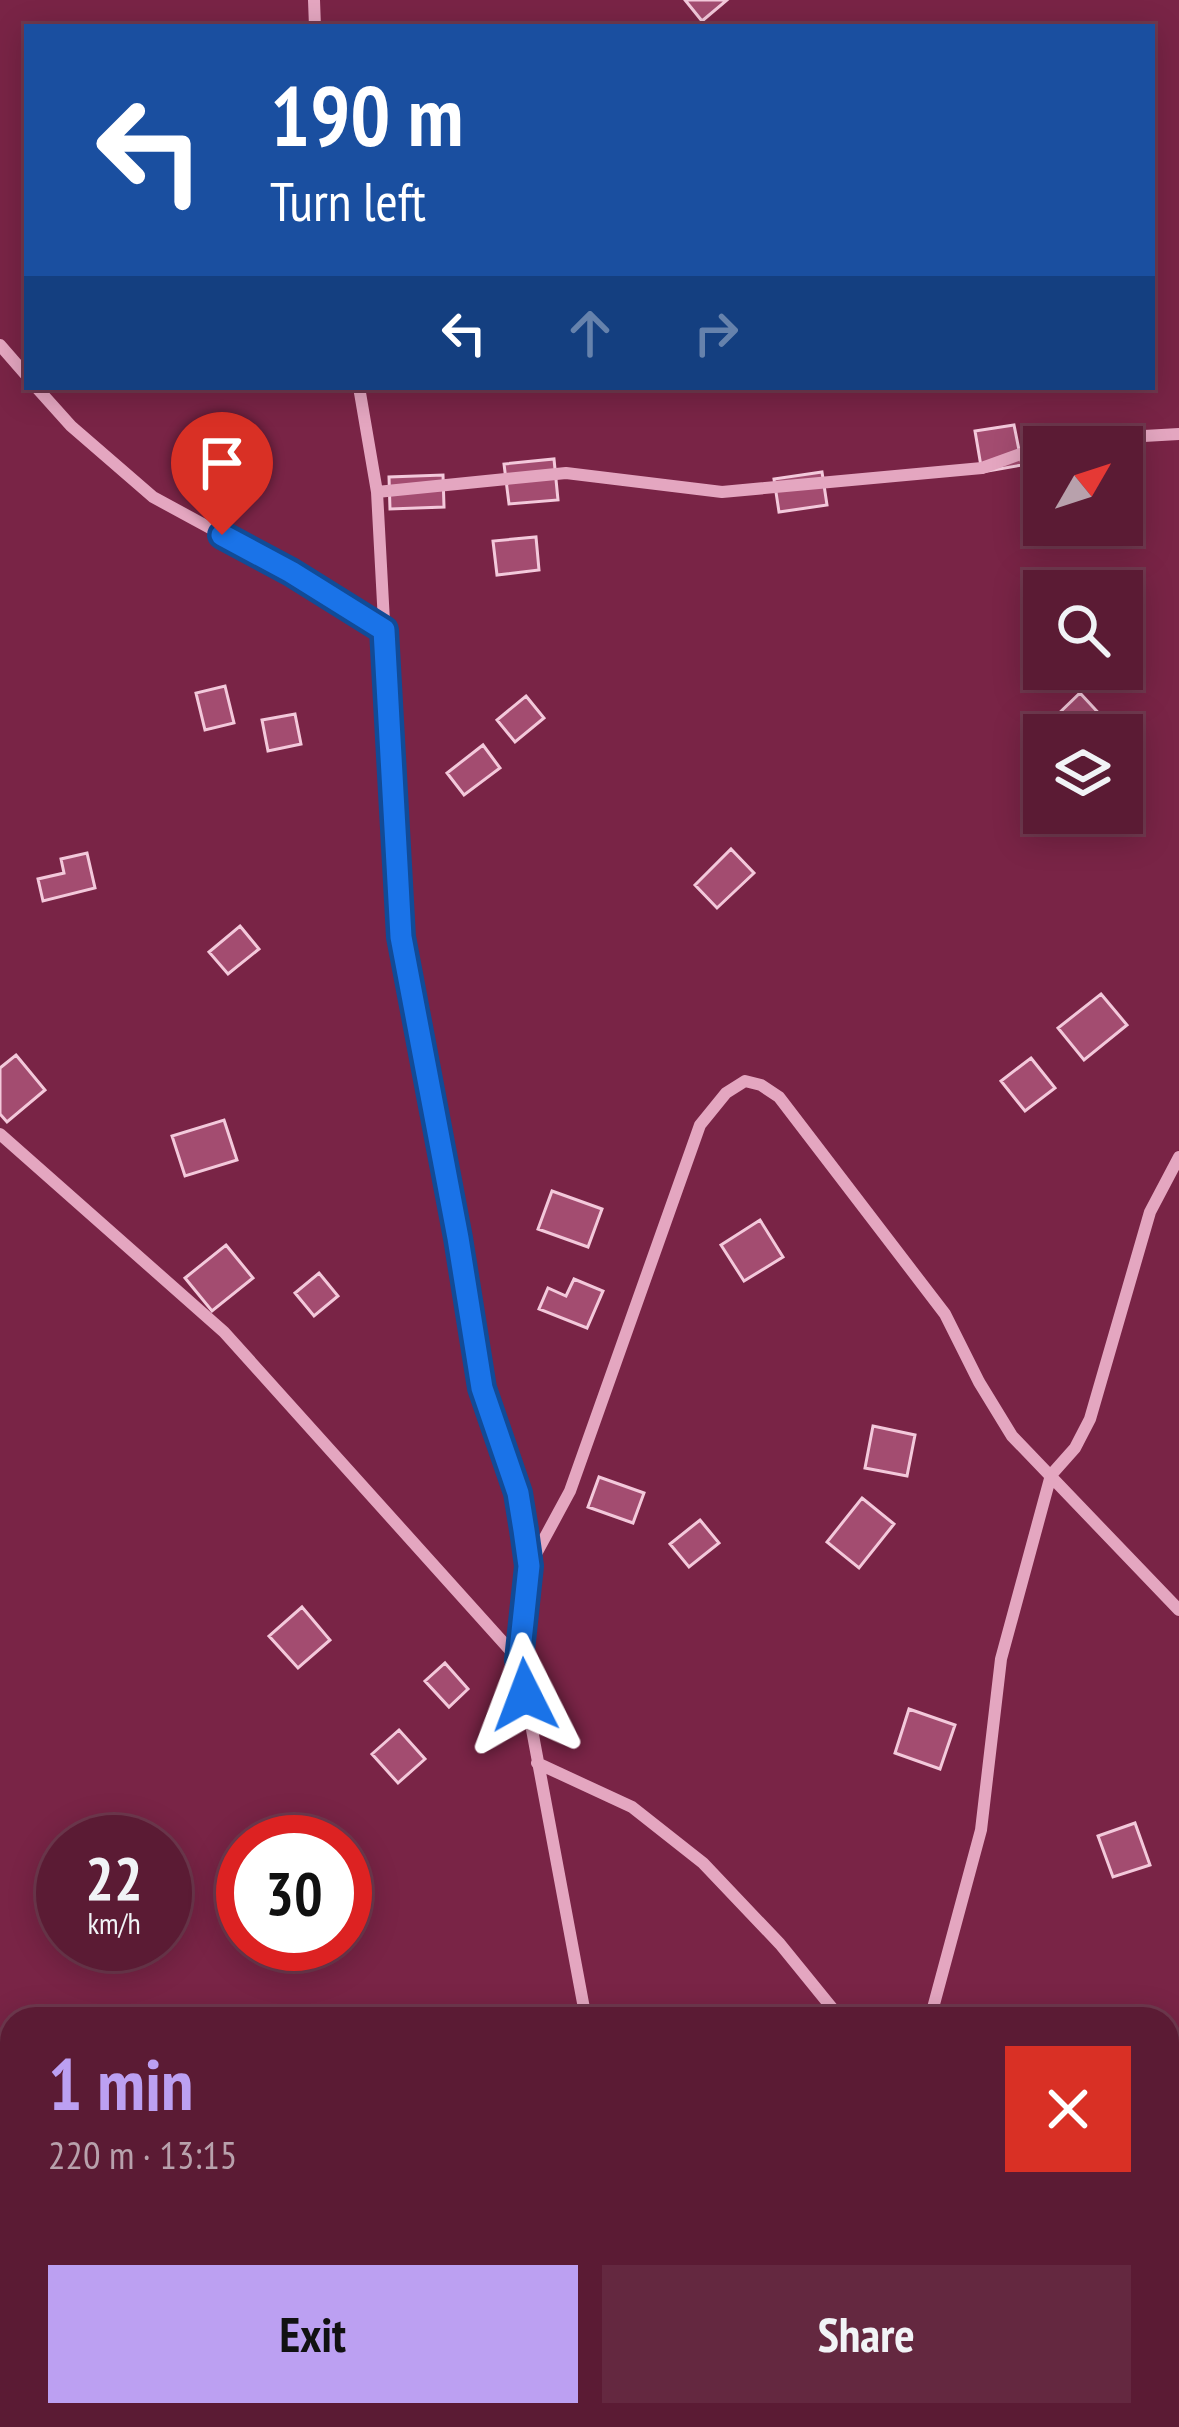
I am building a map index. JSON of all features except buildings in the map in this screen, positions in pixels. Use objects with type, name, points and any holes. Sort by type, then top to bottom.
[{"type":"street","points":[[0,345],[24,373]]},
{"type":"street","points":[[39,390],[70,426],[153,497],[291,572],[384,630]]},
{"type":"street","points":[[359,390],[377,492],[401,937],[482,1388],[518,1493],[529,1566],[519,1660],[584,2007]]},
{"type":"street","points":[[377,492],[566,473],[722,492],[982,468],[1056,441],[1179,434]]},
{"type":"street","points":[[529,1566],[570,1491],[700,1125],[726,1093],[745,1081],[761,1084],[778,1097],[945,1314],[1012,1436],[1179,1610]]},
{"type":"street","points":[[0,1134],[224,1332],[519,1660]]},
{"type":"street","points":[[933,2007],[981,1830],[1001,1659],[1051,1475],[1075,1448],[1090,1419],[1150,1212],[1179,1156]]},
{"type":"street","points":[[537,1763],[632,1808],[703,1863],[780,1944],[831,2007]]},
{"type":"route","points":[[222,535],[384,630],[401,937],[482,1388],[518,1493],[529,1566],[519,1660],[525,1695]]}]
